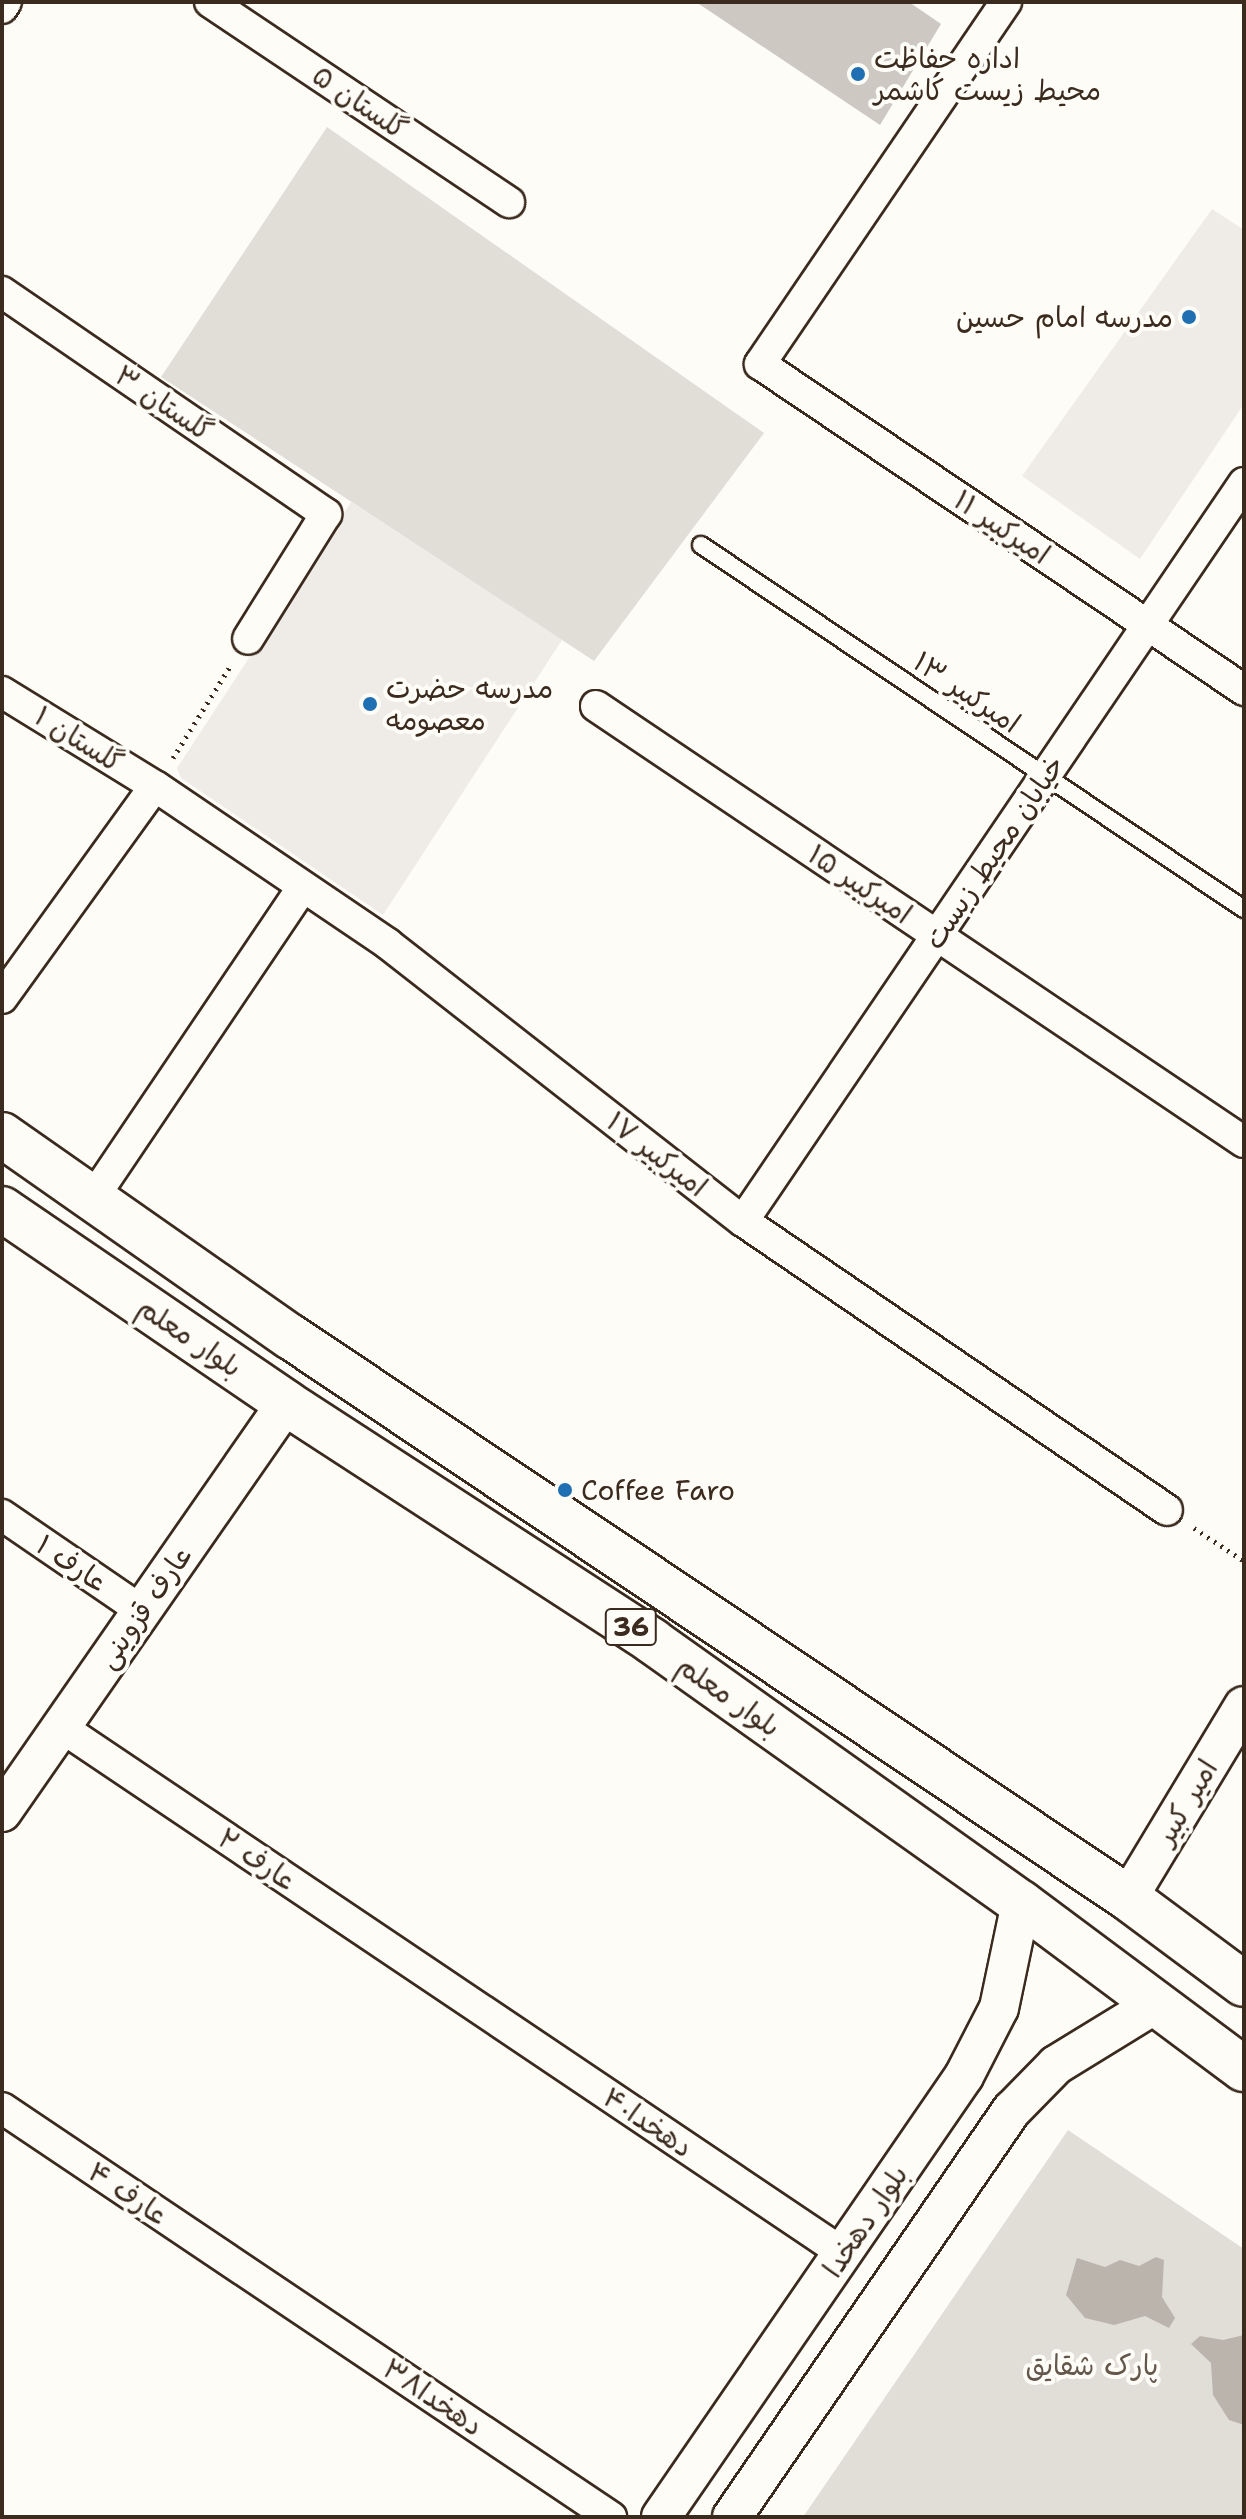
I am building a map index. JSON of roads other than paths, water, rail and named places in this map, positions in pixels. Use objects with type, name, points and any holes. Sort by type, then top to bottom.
[{"type":"main road","name":"بلوار معلم","points":[[2,1135],[291,1337],[1128,1898],[1244,1984]]},
{"type":"main road","name":"بلوار معلم","points":[[2,1209],[286,1403],[652,1641],[1021,1903],[1154,2005],[1244,2069]]},
{"type":"street","points":[[2,8],[6,2]]},
{"type":"street","name":"گلستان ۵","points":[[210,2],[509,202]]},
{"type":"street","name":"امیرکبیر ۱۱","points":[[1006,2],[760,364],[1244,690]]},
{"type":"street","name":"گلستان ۳","points":[[2,292],[326,514],[248,639]]},
{"type":"street","name":"خیابان محیط زیست","points":[[743,1221],[1244,483]]},
{"type":"street","name":"گلستان ۱","points":[[2,692],[155,786]]},
{"type":"street","name":"امیرکبیر ۱۵","points":[[596,706],[1244,1142]]},
{"type":"street","points":[[2,998],[155,786]]},
{"type":"street","name":"امیرکبیر ۱۷","points":[[155,786],[388,944],[743,1221],[1167,1510]]},
{"type":"street","points":[[93,1198],[302,888]]},
{"type":"street","name":"عارف قزوینی","points":[[2,1812],[286,1403]]},
{"type":"street","name":"عارف ۱","points":[[2,1515],[142,1611]]},
{"type":"street","name":"امیر کبیر","points":[[1128,1898],[1244,1706]]},
{"type":"street","name":"عارف ۲","points":[[61,1727],[453,1991]]},
{"type":"street","name":"بلوار دهخدا","points":[[661,2517],[964,2076],[999,2008],[1021,1903]]},
{"type":"street","name":"دهخدا۴۰","points":[[453,1991],[843,2253]]},
{"type":"street","name":"بلوار دهخدا","points":[[732,2517],[1012,2110],[1056,2065],[1154,2005]]},
{"type":"street","name":"عارف ۴","points":[[2,2108],[254,2277]]},
{"type":"street","name":"دهخدا۳۸","points":[[254,2277],[611,2517]]},
{"type":"lane","name":"امیرکبیر ۱۳","points":[[701,545],[1244,909]]},
{"type":"place","name":"اداره حفاظت محیط زیست کاشمر","points":[[858,74]]},
{"type":"place","name":"مدرسه امام حسین","points":[[1189,317]]},
{"type":"place","name":"مدرسه حضرت معصومه","points":[[370,704]]},
{"type":"place","name":"Coffee Faro","points":[[565,1490]]},
{"type":"park label","name":"پارک شقایق","points":[[1092,2365]]}]
